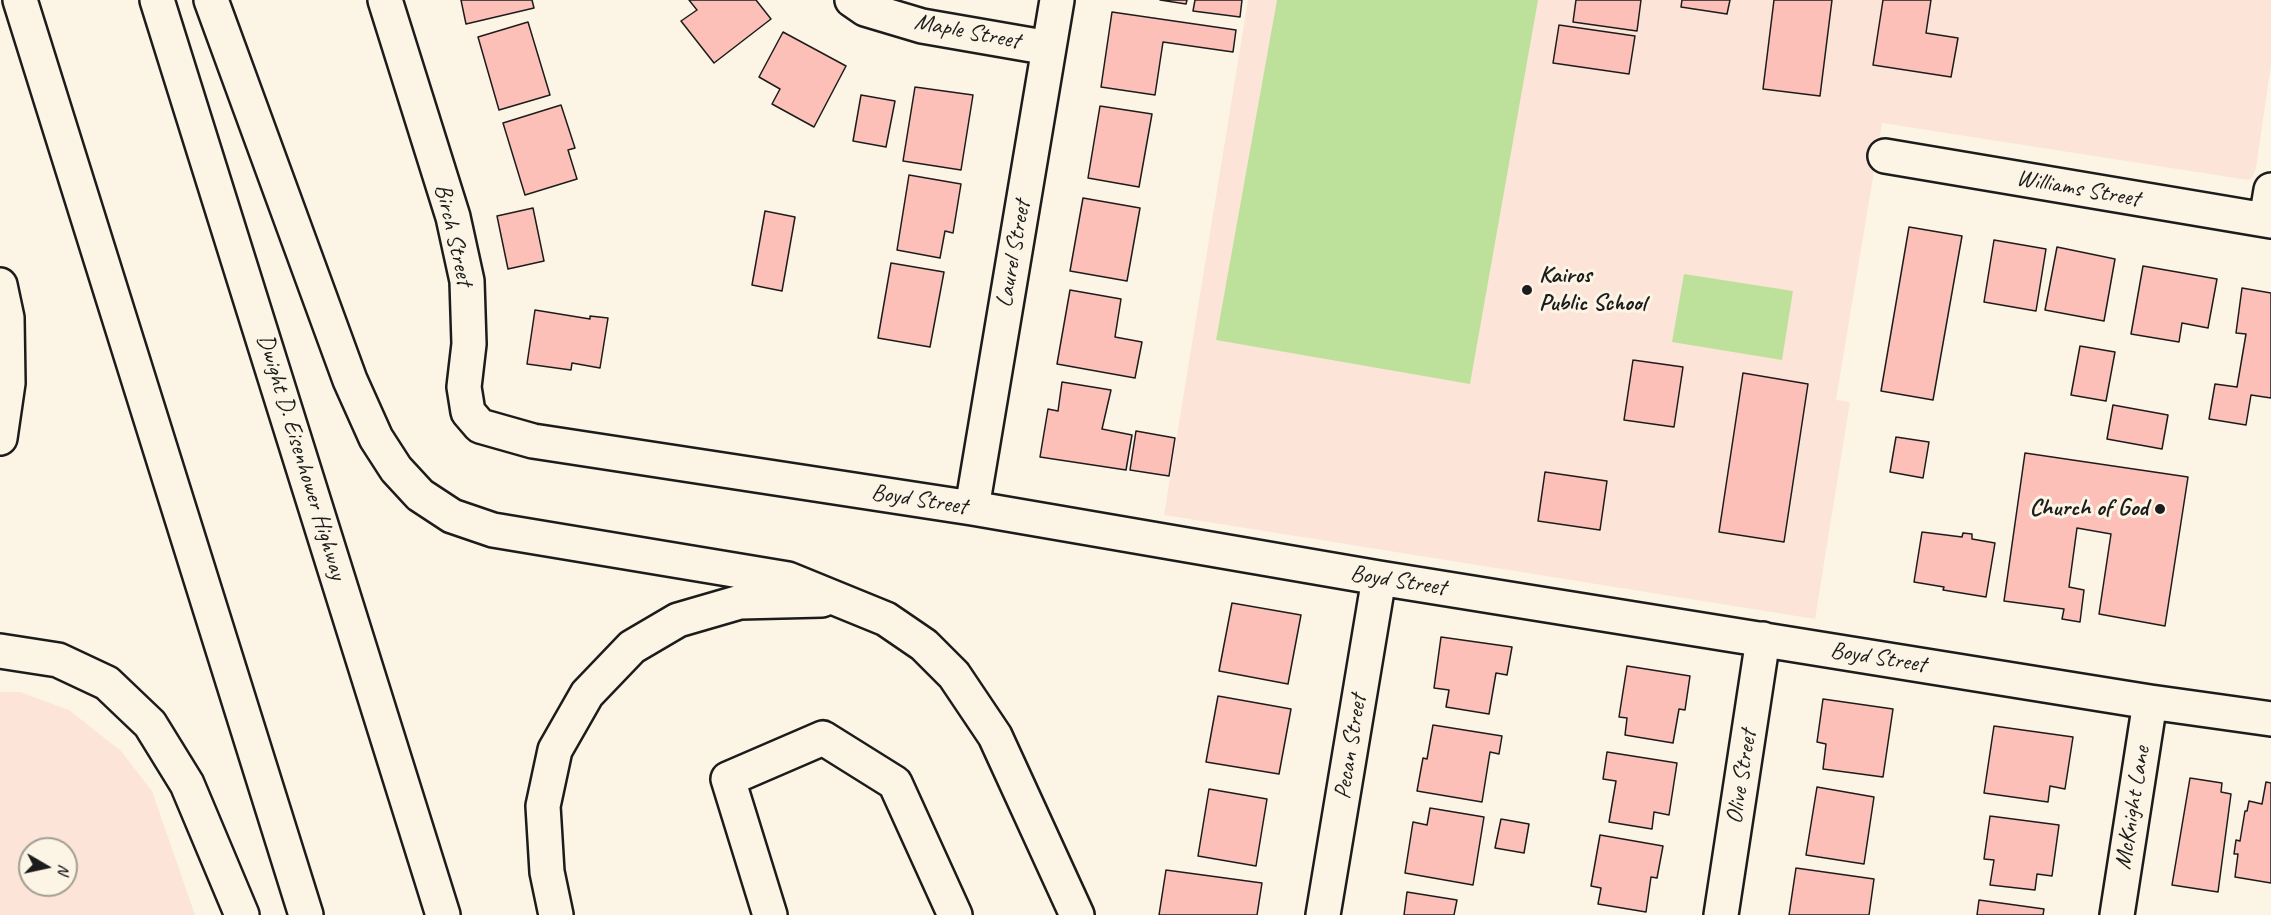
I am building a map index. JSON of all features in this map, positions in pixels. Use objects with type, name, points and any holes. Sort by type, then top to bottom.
[{"type":"main road","points":[[20,0],[306,915]]},
{"type":"main road","name":"Dwight D. Eisenhower Highway","points":[[157,0],[443,915]]},
{"type":"main road","points":[[211,0],[350,380],[376,438],[396,469],[420,495],[452,516],[493,530],[788,579],[886,619],[924,645],[954,675],[995,736],[1077,915]]},
{"type":"main road","name":"Birch Street","points":[[385,0],[453,217],[466,281],[469,344],[464,387],[468,412],[480,426],[527,439]]},
{"type":"main road","name":"Maple Street","points":[[852,0],[865,9],[922,26],[1049,48]]},
{"type":"main road","name":"Laurel Street","points":[[972,508],[1057,0]]},
{"type":"main road","name":"Williams Street","points":[[1885,156],[2269,210]]},
{"type":"main road","points":[[0,285],[7,318],[8,383],[0,438]]},
{"type":"main road","name":"Boyd Street","points":[[527,439],[972,508],[1379,578],[2150,702],[2271,719]]},
{"type":"main road","name":"Pecan Street","points":[[1323,915],[1379,578]]},
{"type":"main road","points":[[556,915],[547,872],[543,806],[555,750],[587,694],[632,647],[678,620],[740,602],[839,599]]},
{"type":"main road","name":"Olive Street","points":[[1721,915],[1763,639]]},
{"type":"main road","points":[[0,651],[58,660],[107,683],[150,724],[187,784],[242,915]]},
{"type":"main road","name":"McKnight Lane","points":[[2117,915],[2150,702]]},
{"type":"main road","points":[[770,915],[728,779],[823,738],[895,783],[955,915]]},
{"type":"shaded area","name":"Kairos Public School","points":[[1248,0],[2271,0],[2271,65],[2256,168],[2252,178],[2248,180],[1882,123],[1836,400],[1850,402],[1815,619],[1164,515]]},
{"type":"shaded area","points":[[0,692],[20,692],[69,710],[121,751],[152,791],[195,915],[0,915]]},
{"type":"green space","points":[[1277,0],[1538,0],[1470,384],[1216,340]]},
{"type":"green space","points":[[1684,274],[1793,291],[1782,360],[1672,342]]},
{"type":"building","points":[[461,0],[532,0],[534,8],[466,24]]},
{"type":"building","points":[[689,0],[756,0],[771,19],[714,63],[681,21],[697,10]]},
{"type":"building","points":[[1160,0],[1187,0],[1186,4]]},
{"type":"building","points":[[1195,0],[1242,0],[1240,17],[1193,11]]},
{"type":"building","points":[[1576,0],[1641,0],[1637,31],[1573,22]]},
{"type":"building","points":[[1682,0],[1730,0],[1727,14],[1681,7]]},
{"type":"building","points":[[1774,0],[1832,0],[1820,96],[1763,89]]},
{"type":"building","points":[[1883,0],[1931,0],[1926,33],[1958,38],[1951,77],[1873,65]]},
{"type":"building","points":[[1112,12],[1236,30],[1233,52],[1163,42],[1155,95],[1101,87]]},
{"type":"building","points":[[528,22],[550,95],[499,110],[478,37]]},
{"type":"building","points":[[1559,25],[1635,36],[1629,74],[1553,63]]},
{"type":"building","points":[[783,32],[846,66],[814,127],[772,104],[780,89],[759,77]]},
{"type":"building","points":[[915,87],[973,95],[961,170],[903,161]]},
{"type":"building","points":[[861,95],[895,101],[886,147],[853,141]]},
{"type":"building","points":[[561,105],[575,148],[568,150],[577,179],[525,195],[503,123]]},
{"type":"building","points":[[1100,106],[1152,114],[1139,187],[1088,178]]},
{"type":"building","points":[[909,175],[961,184],[953,233],[945,231],[940,258],[897,250]]},
{"type":"building","points":[[1083,198],[1140,208],[1127,281],[1070,271]]},
{"type":"building","points":[[533,208],[544,261],[508,269],[497,216]]},
{"type":"building","points":[[765,211],[795,217],[782,291],[752,285]]},
{"type":"building","points":[[1909,227],[1962,236],[1933,400],[1881,391]]},
{"type":"building","points":[[1994,240],[2046,249],[2036,311],[1984,302]]},
{"type":"building","points":[[2057,247],[2115,259],[2104,321],[2045,310]]},
{"type":"building","points":[[891,263],[944,272],[930,347],[878,338]]},
{"type":"building","points":[[2143,266],[2217,279],[2208,328],[2182,323],[2179,342],[2131,334]]},
{"type":"building","points":[[2242,288],[2271,293],[2271,398],[2251,395],[2246,425],[2209,419],[2215,384],[2237,387],[2246,334],[2236,333]]},
{"type":"building","points":[[1070,290],[1121,299],[1115,337],[1142,342],[1135,378],[1057,364]]},
{"type":"building","points":[[535,310],[590,319],[590,316],[608,318],[600,368],[572,363],[571,370],[527,364]]},
{"type":"building","points":[[2080,346],[2115,352],[2106,401],[2071,395]]},
{"type":"building","points":[[1633,360],[1683,367],[1674,427],[1624,420]]},
{"type":"building","points":[[1743,373],[1808,384],[1784,542],[1719,532]]},
{"type":"building","points":[[1062,382],[1111,390],[1102,429],[1132,435],[1126,470],[1040,457],[1048,409],[1058,411]]},
{"type":"building","points":[[2113,405],[2168,415],[2162,449],[2107,439]]},
{"type":"building","points":[[1136,431],[1175,438],[1169,476],[1130,470]]},
{"type":"building","points":[[1896,437],[1929,442],[1923,478],[1890,472]]},
{"type":"building","points":[[2025,453],[2188,477],[2165,626],[2099,614],[2111,534],[2077,528],[2069,587],[2084,590],[2080,622],[2062,619],[2064,609],[2004,601]]},
{"type":"building","points":[[1545,472],[1607,481],[1600,530],[1538,521]]},
{"type":"building","points":[[1922,532],[1962,537],[1963,533],[1972,534],[1972,539],[1995,543],[1986,597],[1943,590],[1944,587],[1914,582]]},
{"type":"building","points":[[1232,603],[1301,615],[1288,684],[1219,671]]},
{"type":"building","points":[[1441,637],[1512,647],[1507,675],[1496,673],[1489,714],[1446,707],[1449,690],[1434,688]]},
{"type":"building","points":[[1627,666],[1690,676],[1685,710],[1679,709],[1673,743],[1625,735],[1627,718],[1619,717]]},
{"type":"building","points":[[1218,696],[1291,709],[1279,774],[1206,762]]},
{"type":"building","points":[[1823,699],[1893,709],[1883,777],[1823,769],[1826,744],[1817,742]]},
{"type":"building","points":[[1433,725],[1502,736],[1499,754],[1490,752],[1482,802],[1417,791],[1423,758],[1427,759]]},
{"type":"building","points":[[1994,726],[2073,737],[2065,789],[2050,786],[2048,802],[1984,793]]},
{"type":"building","points":[[1607,752],[1677,763],[1669,815],[1654,812],[1652,829],[1609,822],[1616,781],[1603,779]]},
{"type":"building","points":[[2190,778],[2222,783],[2221,792],[2231,794],[2218,892],[2172,885]]},
{"type":"building","points":[[2266,782],[2271,783],[2271,883],[2235,877],[2238,854],[2234,854],[2236,840],[2240,841],[2245,811],[2247,811],[2249,801],[2262,804]]},
{"type":"building","points":[[1817,787],[1874,797],[1864,864],[1806,855]]},
{"type":"building","points":[[1209,789],[1267,799],[1256,866],[1198,856]]},
{"type":"building","points":[[1430,808],[1484,817],[1473,885],[1405,873],[1413,822],[1427,825]]},
{"type":"building","points":[[1990,816],[2059,825],[2052,876],[2037,874],[2035,890],[1990,885],[1994,860],[1984,859]]},
{"type":"building","points":[[1501,819],[1529,824],[1524,853],[1495,848]]},
{"type":"building","points":[[1600,835],[1663,846],[1657,878],[1651,877],[1646,912],[1598,904],[1601,888],[1591,886]]},
{"type":"building","points":[[1796,868],[1874,879],[1869,915],[1789,915]]},
{"type":"building","points":[[1166,870],[1262,883],[1257,915],[1159,915]]},
{"type":"building","points":[[1407,892],[1457,900],[1454,915],[1404,915]]},
{"type":"building","points":[[1979,900],[2044,909],[2043,915],[1977,915]]},
{"type":"place","name":"Kairos Public School","points":[[1527,290]]},
{"type":"place","name":"Church of God","points":[[2160,509]]}]
